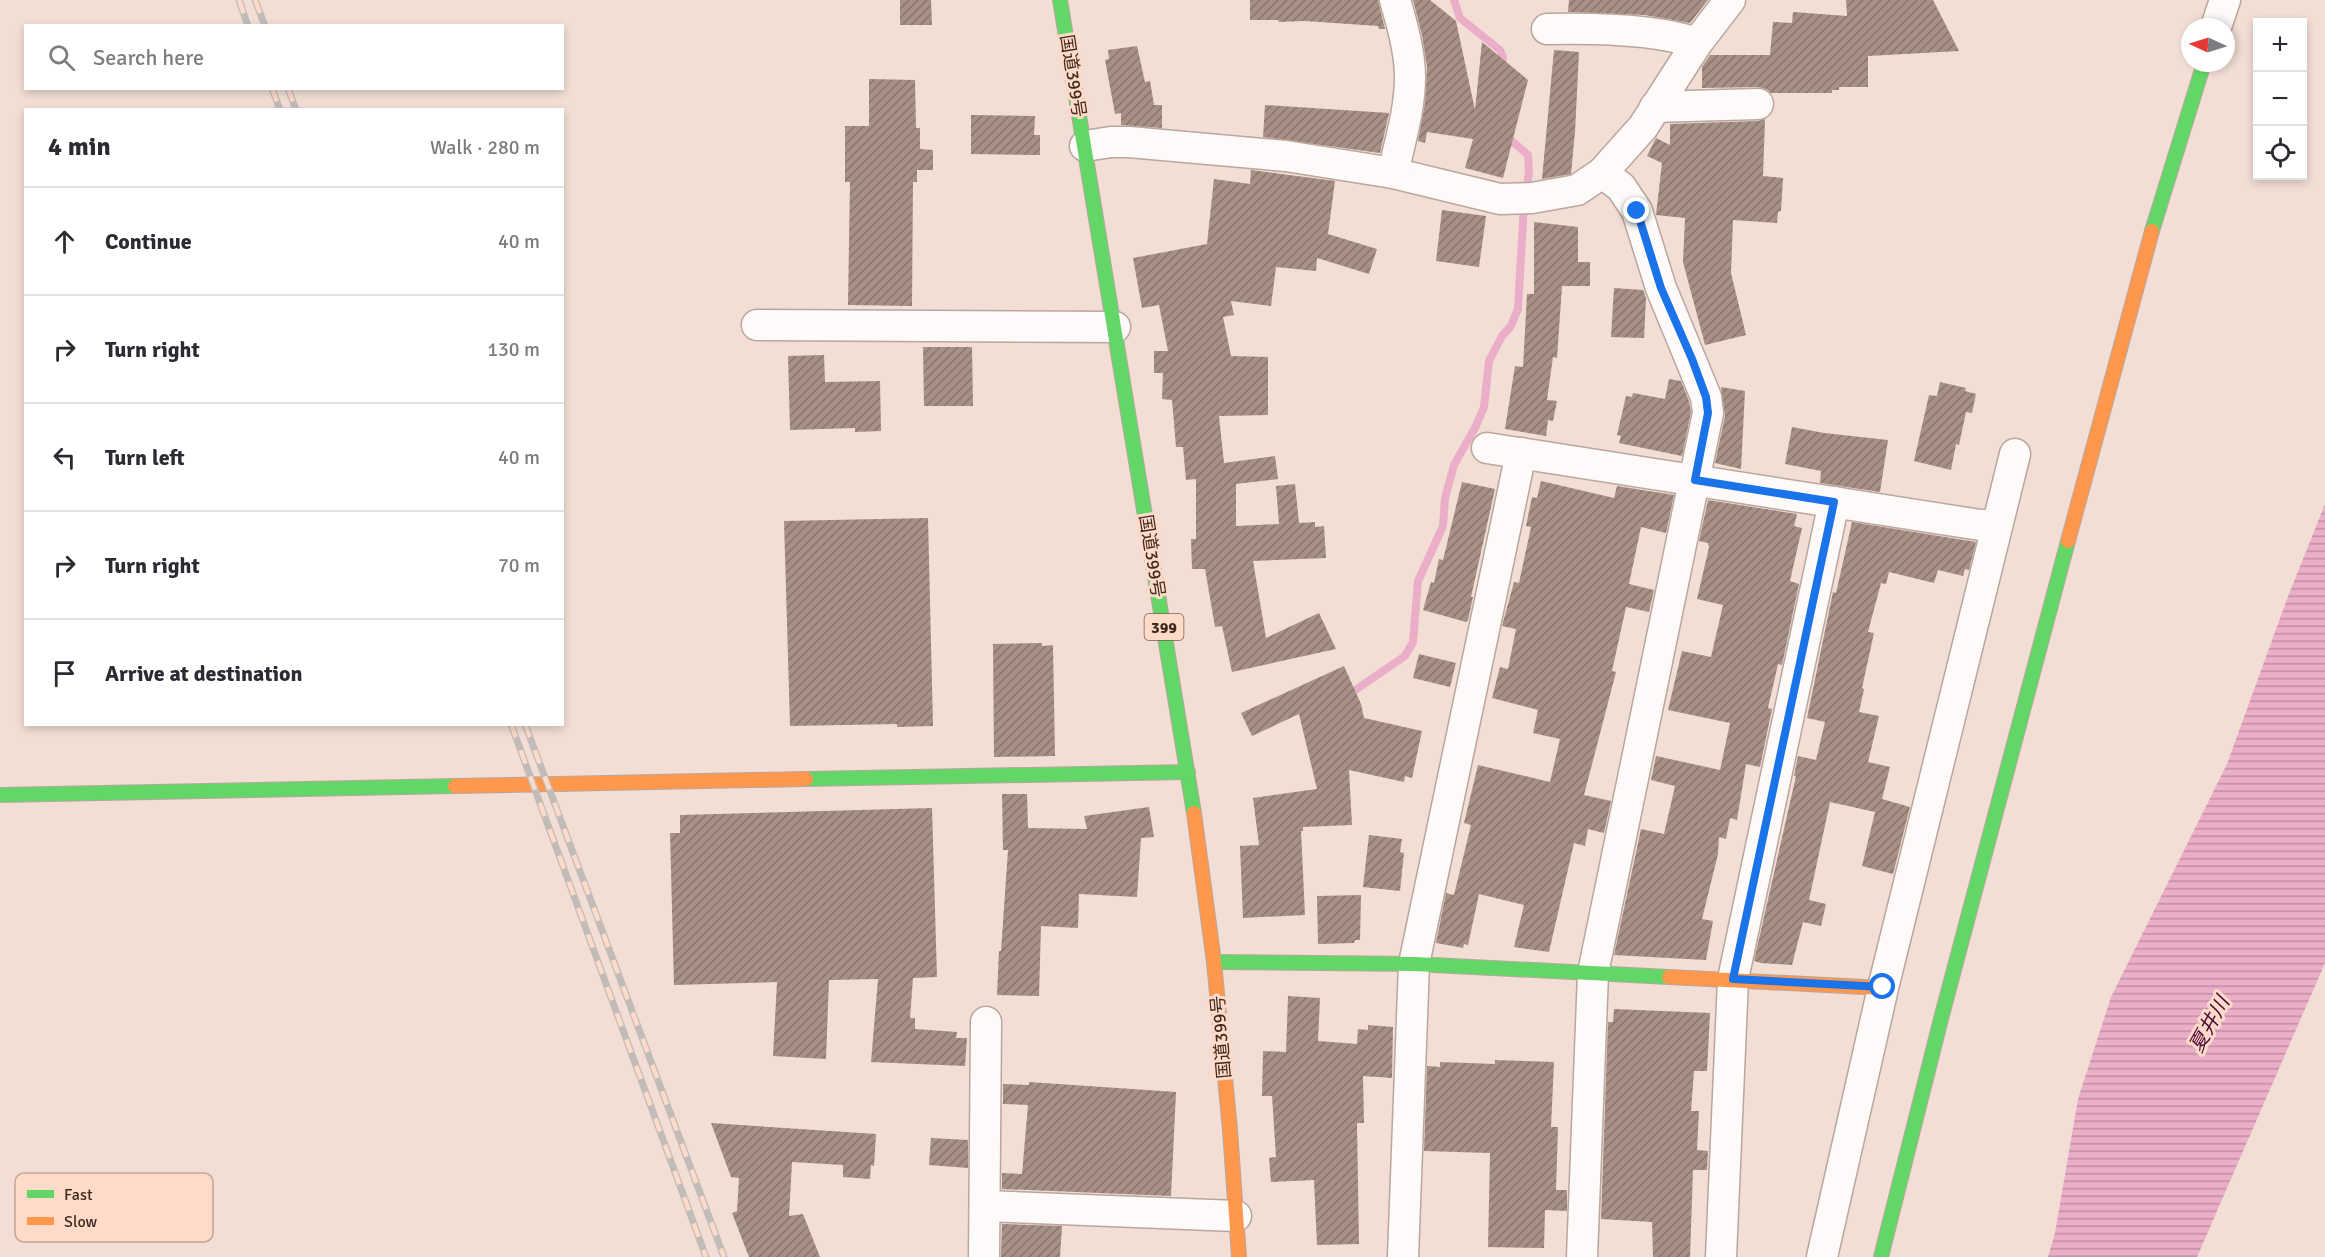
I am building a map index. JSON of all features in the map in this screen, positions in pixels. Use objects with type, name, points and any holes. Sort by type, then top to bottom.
[{"type":"main road","name":"国道399号","points":[[1060,0],[1188,772],[1214,962],[1239,1257]]},
{"type":"main road","points":[[1881,1257],[1914,1122],[2086,473],[2173,156],[2201,72]]},
{"type":"main road","points":[[0,795],[1188,772]]},
{"type":"main road","points":[[1214,962],[1414,964],[1883,987]]},
{"type":"street","points":[[1393,173],[1407,116],[1410,76],[1403,31],[1395,0]]},
{"type":"street","points":[[1085,146],[1129,142],[1256,152],[1393,173],[1469,192],[1511,199],[1576,190],[1602,173],[1643,127],[1697,43],[1730,0]]},
{"type":"street","points":[[2219,18],[2225,0]]},
{"type":"street","points":[[1547,29],[1587,28],[1681,37],[1697,43]]},
{"type":"street","points":[[1655,107],[1758,104]]},
{"type":"street","points":[[1582,1257],[1593,973],[1708,413],[1706,397],[1661,288],[1637,211],[1621,187],[1602,173]]},
{"type":"street","points":[[757,325],[1115,327]]},
{"type":"street","points":[[1487,448],[1996,525]]},
{"type":"street","points":[[1402,1257],[1414,964],[1521,453]]},
{"type":"street","points":[[1822,1257],[1883,987],[2015,453]]},
{"type":"street","points":[[1721,1257],[1733,979],[1834,502]]},
{"type":"street","points":[[984,1257],[986,1022]]},
{"type":"street","points":[[986,1206],[1236,1216]]},
{"type":"water","name":"夏井川","points":[[2325,504],[2325,963],[2197,1257],[2048,1257],[2055,1233],[2078,1099],[2111,997],[2227,764],[2287,599]]},
{"type":"building","points":[[900,0],[931,0],[932,25],[900,25]]},
{"type":"building","points":[[1250,0],[1378,0],[1385,29],[1379,29],[1378,26],[1305,21],[1250,20]]},
{"type":"building","points":[[1413,0],[1430,0],[1456,21],[1475,110],[1482,42],[1528,80],[1503,178],[1465,168],[1473,139],[1427,132],[1425,143],[1418,141],[1425,103],[1427,67]]},
{"type":"building","points":[[1569,0],[1708,0],[1690,23],[1645,15],[1568,12]]},
{"type":"building","points":[[1846,0],[1933,0],[1959,51],[1868,56],[1868,87],[1839,87],[1839,90],[1832,90],[1832,93],[1771,93],[1758,87],[1702,88],[1702,67],[1710,55],[1770,55],[1773,22],[1792,23],[1793,12],[1847,16]]},
{"type":"building","points":[[1137,46],[1145,82],[1150,81],[1154,105],[1162,105],[1162,128],[1121,125],[1121,113],[1115,114],[1105,60],[1109,59],[1108,50]]},
{"type":"building","points":[[1554,50],[1579,52],[1575,132],[1571,174],[1542,179]]},
{"type":"building","points":[[869,79],[915,80],[916,128],[920,128],[920,149],[933,150],[933,170],[917,170],[917,182],[913,182],[912,306],[848,305],[850,182],[845,182],[845,126],[869,126]]},
{"type":"building","points":[[1265,105],[1389,113],[1380,153],[1263,137]]},
{"type":"building","points":[[971,115],[1035,116],[1034,135],[1040,135],[1040,155],[971,154]]},
{"type":"building","points":[[1765,119],[1763,176],[1783,178],[1781,211],[1778,212],[1777,223],[1733,220],[1731,273],[1746,335],[1705,345],[1683,262],[1685,218],[1656,215],[1662,163],[1647,156],[1656,138],[1670,145],[1670,124]]},
{"type":"building","points":[[1251,170],[1335,181],[1328,234],[1377,249],[1369,274],[1317,258],[1316,271],[1276,267],[1271,306],[1231,301],[1234,315],[1223,317],[1231,356],[1268,357],[1268,415],[1219,416],[1224,463],[1275,456],[1278,479],[1236,484],[1236,526],[1279,524],[1276,486],[1295,484],[1299,523],[1315,522],[1315,527],[1324,526],[1326,558],[1253,561],[1266,638],[1319,613],[1336,649],[1232,672],[1222,626],[1215,627],[1205,569],[1192,569],[1191,539],[1196,539],[1196,479],[1186,480],[1183,447],[1176,447],[1172,400],[1162,399],[1163,373],[1154,373],[1154,351],[1168,351],[1159,305],[1142,308],[1133,258],[1207,244],[1214,179],[1250,184]]},
{"type":"building","points":[[1442,210],[1486,216],[1479,267],[1436,261]]},
{"type":"building","points":[[1534,222],[1578,227],[1578,262],[1590,262],[1590,286],[1562,286],[1557,358],[1553,357],[1547,400],[1557,401],[1553,421],[1548,420],[1546,436],[1505,429],[1515,366],[1523,367],[1527,294],[1534,294]]},
{"type":"building","points":[[1614,288],[1643,290],[1646,298],[1644,338],[1611,337]]},
{"type":"building","points":[[923,347],[972,347],[973,406],[924,406]]},
{"type":"building","points":[[824,355],[825,382],[880,381],[881,431],[855,432],[855,428],[790,430],[788,356]]},
{"type":"building","points":[[1669,379],[1681,381],[1691,412],[1682,456],[1619,443],[1621,436],[1617,435],[1626,396],[1632,397],[1633,393],[1665,399]]},
{"type":"building","points":[[1940,382],[1966,388],[1965,391],[1976,394],[1972,413],[1966,412],[1951,470],[1914,461],[1929,395],[1937,396]]},
{"type":"building","points":[[1721,387],[1745,391],[1741,469],[1715,463],[1725,416]]},
{"type":"building","points":[[1792,427],[1888,440],[1880,492],[1820,483],[1821,471],[1785,464]]},
{"type":"building","points":[[1541,481],[1614,498],[1617,486],[1674,495],[1666,533],[1641,527],[1629,584],[1654,590],[1649,612],[1626,607],[1612,671],[1616,672],[1584,795],[1611,801],[1604,833],[1588,829],[1585,846],[1574,843],[1549,952],[1514,947],[1524,905],[1479,894],[1468,945],[1464,944],[1463,948],[1436,943],[1446,893],[1454,895],[1471,825],[1464,823],[1478,765],[1550,782],[1560,739],[1533,733],[1538,710],[1492,698],[1500,667],[1508,669],[1516,629],[1502,626],[1514,582],[1519,583],[1531,527],[1526,526],[1532,497],[1537,498]]},
{"type":"building","points":[[1462,482],[1495,489],[1466,622],[1423,610],[1431,582],[1434,583],[1439,559],[1443,560]]},
{"type":"building","points":[[1708,500],[1797,514],[1794,526],[1802,528],[1790,581],[1799,584],[1782,665],[1778,664],[1768,708],[1772,709],[1760,767],[1746,764],[1737,820],[1730,818],[1726,839],[1719,837],[1718,854],[1702,919],[1713,921],[1706,960],[1614,955],[1641,829],[1664,834],[1675,786],[1651,780],[1656,756],[1720,770],[1730,723],[1668,710],[1682,651],[1711,657],[1723,605],[1697,599],[1709,547],[1708,543],[1699,541]]},
{"type":"building","points":[[928,518],[933,726],[897,727],[897,724],[790,726],[784,521]]},
{"type":"building","points":[[1852,522],[1976,542],[1969,570],[1965,569],[1963,576],[1938,570],[1934,583],[1889,572],[1886,584],[1881,583],[1868,632],[1874,633],[1859,712],[1879,716],[1868,762],[1890,767],[1882,799],[1910,807],[1893,874],[1862,866],[1875,812],[1830,802],[1809,900],[1826,904],[1821,926],[1803,922],[1792,965],[1761,963],[1754,961],[1796,776],[1794,776],[1798,756],[1816,760],[1825,722],[1807,718],[1833,592],[1836,593]]},
{"type":"building","points":[[1042,643],[1042,646],[1053,645],[1055,756],[994,757],[993,644]]},
{"type":"building","points":[[1419,654],[1456,663],[1450,687],[1413,678]]},
{"type":"building","points":[[1344,666],[1361,704],[1364,718],[1422,731],[1412,778],[1405,776],[1404,782],[1349,770],[1352,825],[1303,827],[1301,831],[1305,915],[1243,918],[1240,846],[1259,845],[1253,798],[1317,789],[1299,714],[1252,736],[1241,713]]},
{"type":"building","points":[[1002,794],[1027,794],[1028,828],[1087,829],[1084,816],[1149,807],[1154,837],[1141,838],[1137,897],[1079,894],[1078,928],[1041,926],[1039,996],[997,995],[1008,850],[1003,850]]},
{"type":"building","points":[[932,808],[937,977],[913,978],[910,1018],[915,1018],[915,1029],[957,1032],[956,1038],[967,1038],[965,1066],[871,1062],[878,979],[829,980],[826,1059],[773,1056],[777,982],[674,985],[670,833],[680,833],[680,815]]},
{"type":"building","points":[[1369,835],[1402,839],[1400,852],[1404,853],[1400,891],[1363,887]]},
{"type":"building","points":[[1361,895],[1360,940],[1355,940],[1354,943],[1318,944],[1317,896]]},
{"type":"building","points":[[1288,996],[1320,998],[1318,1041],[1357,1044],[1358,1029],[1368,1030],[1368,1025],[1393,1027],[1392,1078],[1363,1076],[1364,1123],[1357,1123],[1359,1244],[1317,1245],[1314,1180],[1271,1182],[1269,1158],[1276,1157],[1272,1096],[1262,1096],[1263,1051],[1286,1052]]},
{"type":"building","points":[[1614,1009],[1710,1013],[1707,1071],[1694,1071],[1691,1111],[1699,1111],[1697,1150],[1708,1151],[1707,1170],[1693,1170],[1690,1257],[1653,1257],[1652,1222],[1601,1219],[1608,1022],[1613,1022]]},
{"type":"building","points":[[1495,1060],[1554,1062],[1551,1127],[1558,1127],[1556,1190],[1567,1190],[1567,1211],[1545,1210],[1544,1248],[1488,1247],[1490,1153],[1424,1151],[1427,1066],[1440,1067],[1440,1062],[1495,1064]]},
{"type":"building","points":[[1029,1082],[1176,1092],[1171,1196],[1002,1189],[1002,1173],[1022,1174],[1028,1105],[1003,1104],[1003,1084],[1029,1085]]},
{"type":"building","points":[[711,1123],[876,1134],[874,1166],[871,1165],[870,1179],[843,1177],[843,1165],[792,1162],[789,1216],[803,1214],[820,1257],[749,1257],[732,1213],[737,1211],[739,1178],[731,1177]]},
{"type":"building","points":[[931,1138],[968,1140],[968,1168],[929,1165]]},
{"type":"building","points":[[1002,1224],[1062,1226],[1060,1257],[1001,1257]]},
{"type":"waterway","points":[[1454,0],[1460,18],[1500,50],[1503,57],[1502,67]]},
{"type":"waterway","points":[[1504,134],[1528,155],[1529,172],[1526,192]]},
{"type":"waterway","points":[[1348,695],[1405,656],[1413,642],[1418,581],[1443,526],[1445,498],[1454,465],[1484,407],[1489,361],[1502,336],[1511,326],[1518,309],[1524,204]]},
{"type":"railway","points":[[239,0],[247,24]]},
{"type":"railway","points":[[255,0],[264,24]]},
{"type":"railway","points":[[273,90],[279,108]]},
{"type":"railway","points":[[289,90],[295,108]]},
{"type":"railway","points":[[512,726],[706,1257]]},
{"type":"railway","points":[[526,726],[724,1257]]},
{"type":"traffic: fast","points":[[1060,0],[1194,813]]},
{"type":"traffic: fast","points":[[2152,231],[2201,72]]},
{"type":"traffic: fast","points":[[1881,1257],[1942,1015],[2068,541]]},
{"type":"traffic: fast","points":[[806,779],[1188,772]]},
{"type":"traffic: fast","points":[[0,795],[455,786]]},
{"type":"traffic: fast","points":[[1214,962],[1414,964],[1669,977]]},
{"type":"traffic: slow","points":[[2068,541],[2152,231]]},
{"type":"traffic: slow","points":[[455,786],[806,779]]},
{"type":"traffic: slow","points":[[1194,813],[1214,962],[1239,1257]]},
{"type":"traffic: slow","points":[[1669,977],[1883,988]]},
{"type":"route","points":[[1637,211],[1661,288],[1706,397],[1708,413],[1695,480],[1834,502],[1733,979],[1883,987]]}]
